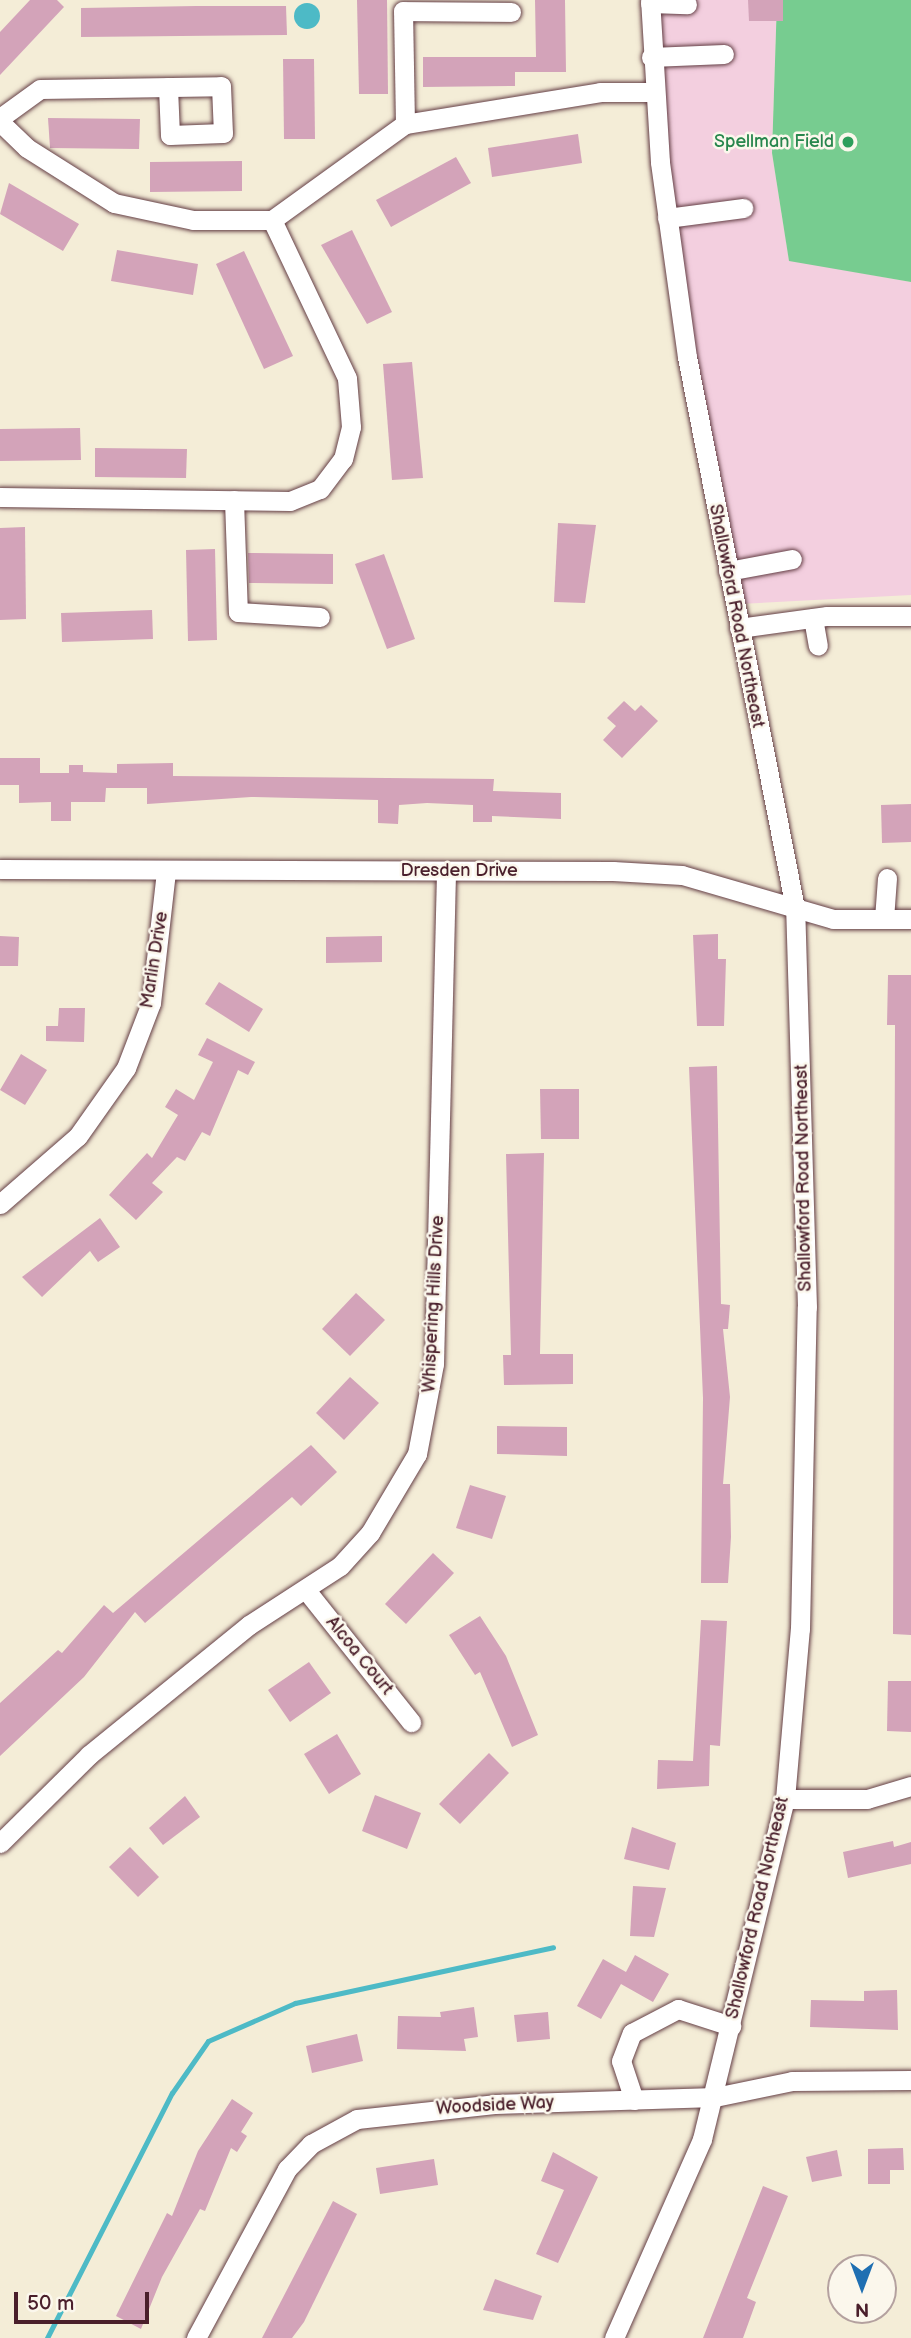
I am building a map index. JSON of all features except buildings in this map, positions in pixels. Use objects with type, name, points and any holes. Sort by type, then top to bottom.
[{"type":"street","points":[[650,2],[687,4]]},
{"type":"street","name":"Shallowford Road Northeast","points":[[614,2338],[660,2245],[715,2097],[785,1799],[800,1629],[807,1307],[795,908],[728,571],[667,218],[653,92],[650,2]]},
{"type":"street","points":[[405,124],[403,11],[511,12]]},
{"type":"street","points":[[651,57],[724,54]]},
{"type":"street","points":[[168,87],[40,89],[0,120],[27,148],[114,203],[193,220],[272,220],[405,124],[600,92],[653,92]]},
{"type":"street","points":[[667,218],[743,208]]},
{"type":"street","points":[[0,497],[290,501],[320,488],[343,459],[351,427],[347,378],[272,220]]},
{"type":"street","points":[[234,500],[238,612],[320,617]]},
{"type":"street","points":[[728,571],[792,559]]},
{"type":"street","points":[[739,628],[813,618],[911,616]]},
{"type":"street","points":[[813,618],[818,646]]},
{"type":"street","name":"Dresden Drive","points":[[0,869],[446,870],[682,875],[833,919],[911,919]]},
{"type":"street","name":"Whispering Hills Drive","points":[[0,1843],[89,1755],[249,1625],[340,1566],[376,1524],[417,1454],[428,1410],[446,870]]},
{"type":"street","name":"Marlin Drive","points":[[0,1204],[78,1136],[126,1068],[151,1003],[166,871]]},
{"type":"street","points":[[884,919],[887,878]]},
{"type":"street","name":"Alcoa Court","points":[[306,1590],[411,1722]]},
{"type":"street","points":[[785,1799],[867,1799],[911,1786]]},
{"type":"street","points":[[634,2100],[621,2062],[632,2033],[678,2010],[731,2026]]},
{"type":"street","name":"Woodside Way","points":[[196,2338],[265,2202],[311,2144],[357,2119],[403,2111],[715,2097],[792,2081],[911,2080]]},
{"type":"shaded area","points":[[642,0],[777,0],[772,153],[789,260],[911,282],[911,595],[740,604],[679,342]]},
{"type":"green space","name":"Spellman Field","points":[[777,0],[911,0],[911,282],[789,261],[772,153]]},
{"type":"water","points":[[307,3],[317,6],[320,16],[317,26],[307,29],[297,26],[294,16],[297,6]]},
{"type":"waterway","points":[[47,2338],[172,2093],[208,2041],[295,2003],[553,1947]]},
{"type":"place","name":"Spellman Field","points":[[848,142]]}]
